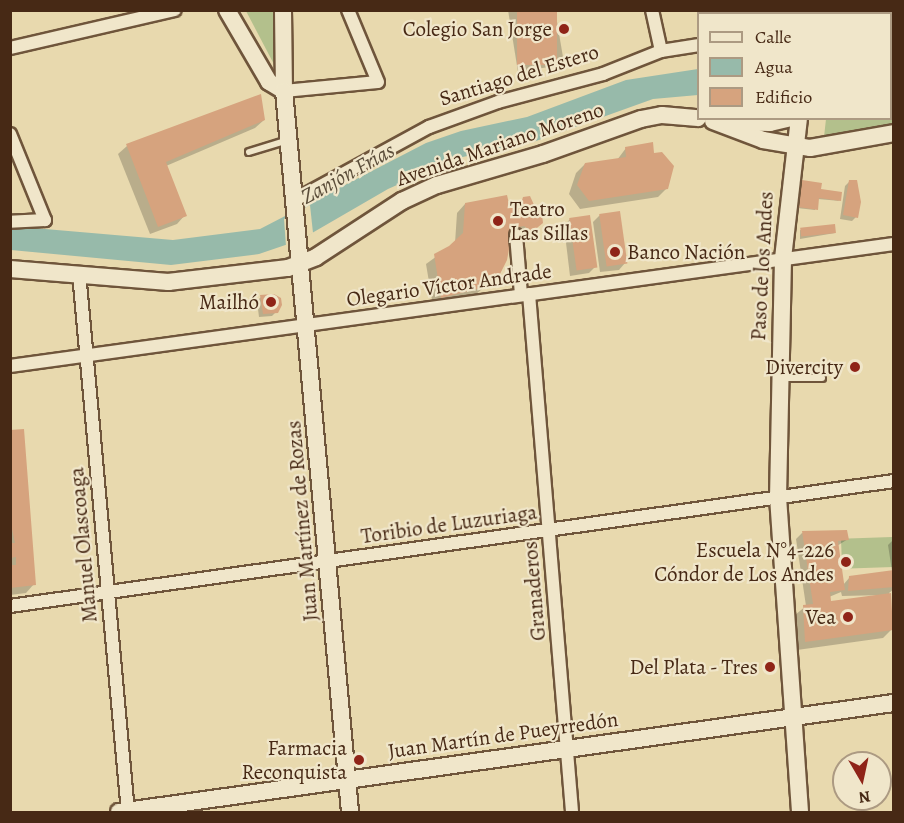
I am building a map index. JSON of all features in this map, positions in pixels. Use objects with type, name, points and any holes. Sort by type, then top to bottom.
[{"type":"street","points":[[10,48],[175,10]]},
{"type":"street","points":[[227,10],[268,82],[284,91],[378,82],[348,10]]},
{"type":"street","name":"Juan Martínez de Rozas","points":[[283,10],[284,91],[298,220],[300,264],[350,813]]},
{"type":"street","points":[[652,10],[661,51]]},
{"type":"street","name":"Santiago del Estero","points":[[298,220],[429,127],[498,102],[592,77],[661,51],[697,45]]},
{"type":"street","name":"Avenida Mariano Moreno","points":[[10,269],[168,282],[300,264],[378,215],[437,185],[543,154],[641,119],[662,115],[697,118]]},
{"type":"street","name":"Avenida Mariano Moreno","points":[[707,120],[763,140],[795,146],[819,147],[894,133]]},
{"type":"street","name":"Avenida Mariano Moreno","points":[[715,120],[757,124],[780,120]]},
{"type":"street","name":"Paso de los Andes","points":[[799,120],[783,259],[778,497],[800,813]]},
{"type":"street","points":[[10,134],[45,220],[10,222]]},
{"type":"street","points":[[763,140],[779,155],[790,182]]},
{"type":"street","name":"Granaderos","points":[[516,235],[525,295],[549,529],[572,813]]},
{"type":"street","name":"Olegario Víctor Andrade","points":[[10,366],[894,244]]},
{"type":"street","name":"Manuel Olascoaga","points":[[79,273],[125,812]]},
{"type":"street","name":"Toribio de Luzuriaga","points":[[10,606],[894,481]]},
{"type":"street","name":"Juan Martín de Pueyrredón","points":[[125,812],[894,703]]},
{"type":"lane","points":[[249,152],[289,140]]},
{"type":"lane","points":[[779,378],[822,378]]},
{"type":"green space","points":[[246,11],[274,11],[277,70]]},
{"type":"green space","points":[[893,95],[893,123],[824,137],[826,120],[892,120]]},
{"type":"green space","points":[[892,537],[893,567],[842,569],[841,539]]},
{"type":"water","points":[[697,69],[697,95],[653,99],[536,141],[458,158],[388,189],[300,240],[259,254],[171,265],[11,250],[10,226],[173,240],[260,229],[426,143],[461,131],[527,117],[626,80]]},
{"type":"pier","points":[[310,205],[313,233],[286,246],[284,219]]},
{"type":"building","points":[[517,10],[557,10],[557,65],[517,65]]},
{"type":"building","points":[[261,94],[265,120],[166,162],[187,216],[158,227],[126,144]]},
{"type":"building","points":[[653,142],[654,153],[662,152],[674,166],[668,189],[589,201],[577,185],[585,163],[626,157],[625,147]]},
{"type":"building","points":[[802,180],[822,183],[821,189],[842,192],[841,201],[819,198],[818,210],[798,207]]},
{"type":"building","points":[[849,180],[857,180],[861,202],[858,218],[843,215]]},
{"type":"building","points":[[507,195],[510,208],[520,207],[523,197],[530,196],[535,207],[541,206],[543,223],[532,232],[524,226],[513,228],[507,260],[500,274],[485,287],[441,298],[434,254],[449,246],[463,233],[465,203]]},
{"type":"building","points":[[620,211],[627,263],[607,266],[599,214]]},
{"type":"building","points":[[590,215],[597,267],[577,270],[569,218]]},
{"type":"building","points":[[835,224],[836,233],[801,237],[800,228]]},
{"type":"building","name":"Mailhó","points":[[274,294],[281,298],[282,305],[278,313],[263,314],[260,295]]},
{"type":"building","points":[[24,429],[36,585],[10,588],[10,565],[16,565],[16,557],[10,558],[10,543],[15,543],[10,520],[10,430]]},
{"type":"building","points":[[847,530],[849,540],[838,541],[845,590],[830,592],[831,601],[891,593],[893,630],[805,642],[803,605],[813,604],[802,531]]},
{"type":"building","points":[[894,570],[894,587],[848,591],[849,576]]},
{"type":"place","name":"Colegio San Jorge","points":[[564,29]]},
{"type":"place","name":"Teatro Las Sillas","points":[[498,221]]},
{"type":"place","name":"Banco Nación","points":[[615,252]]},
{"type":"place","name":"Mailhó","points":[[271,302]]},
{"type":"place","name":"Divercity","points":[[855,367]]},
{"type":"place","name":"Escuela N°4-226 Cóndor de Los Andes","points":[[846,562]]},
{"type":"place","name":"Vea","points":[[848,617]]},
{"type":"place","name":"Del Plata - Tres","points":[[770,667]]},
{"type":"place","name":"Farmacia Reconquista","points":[[359,760]]},
{"type":"water label","name":"Zanjón Frías","points":[[348,174]]}]
